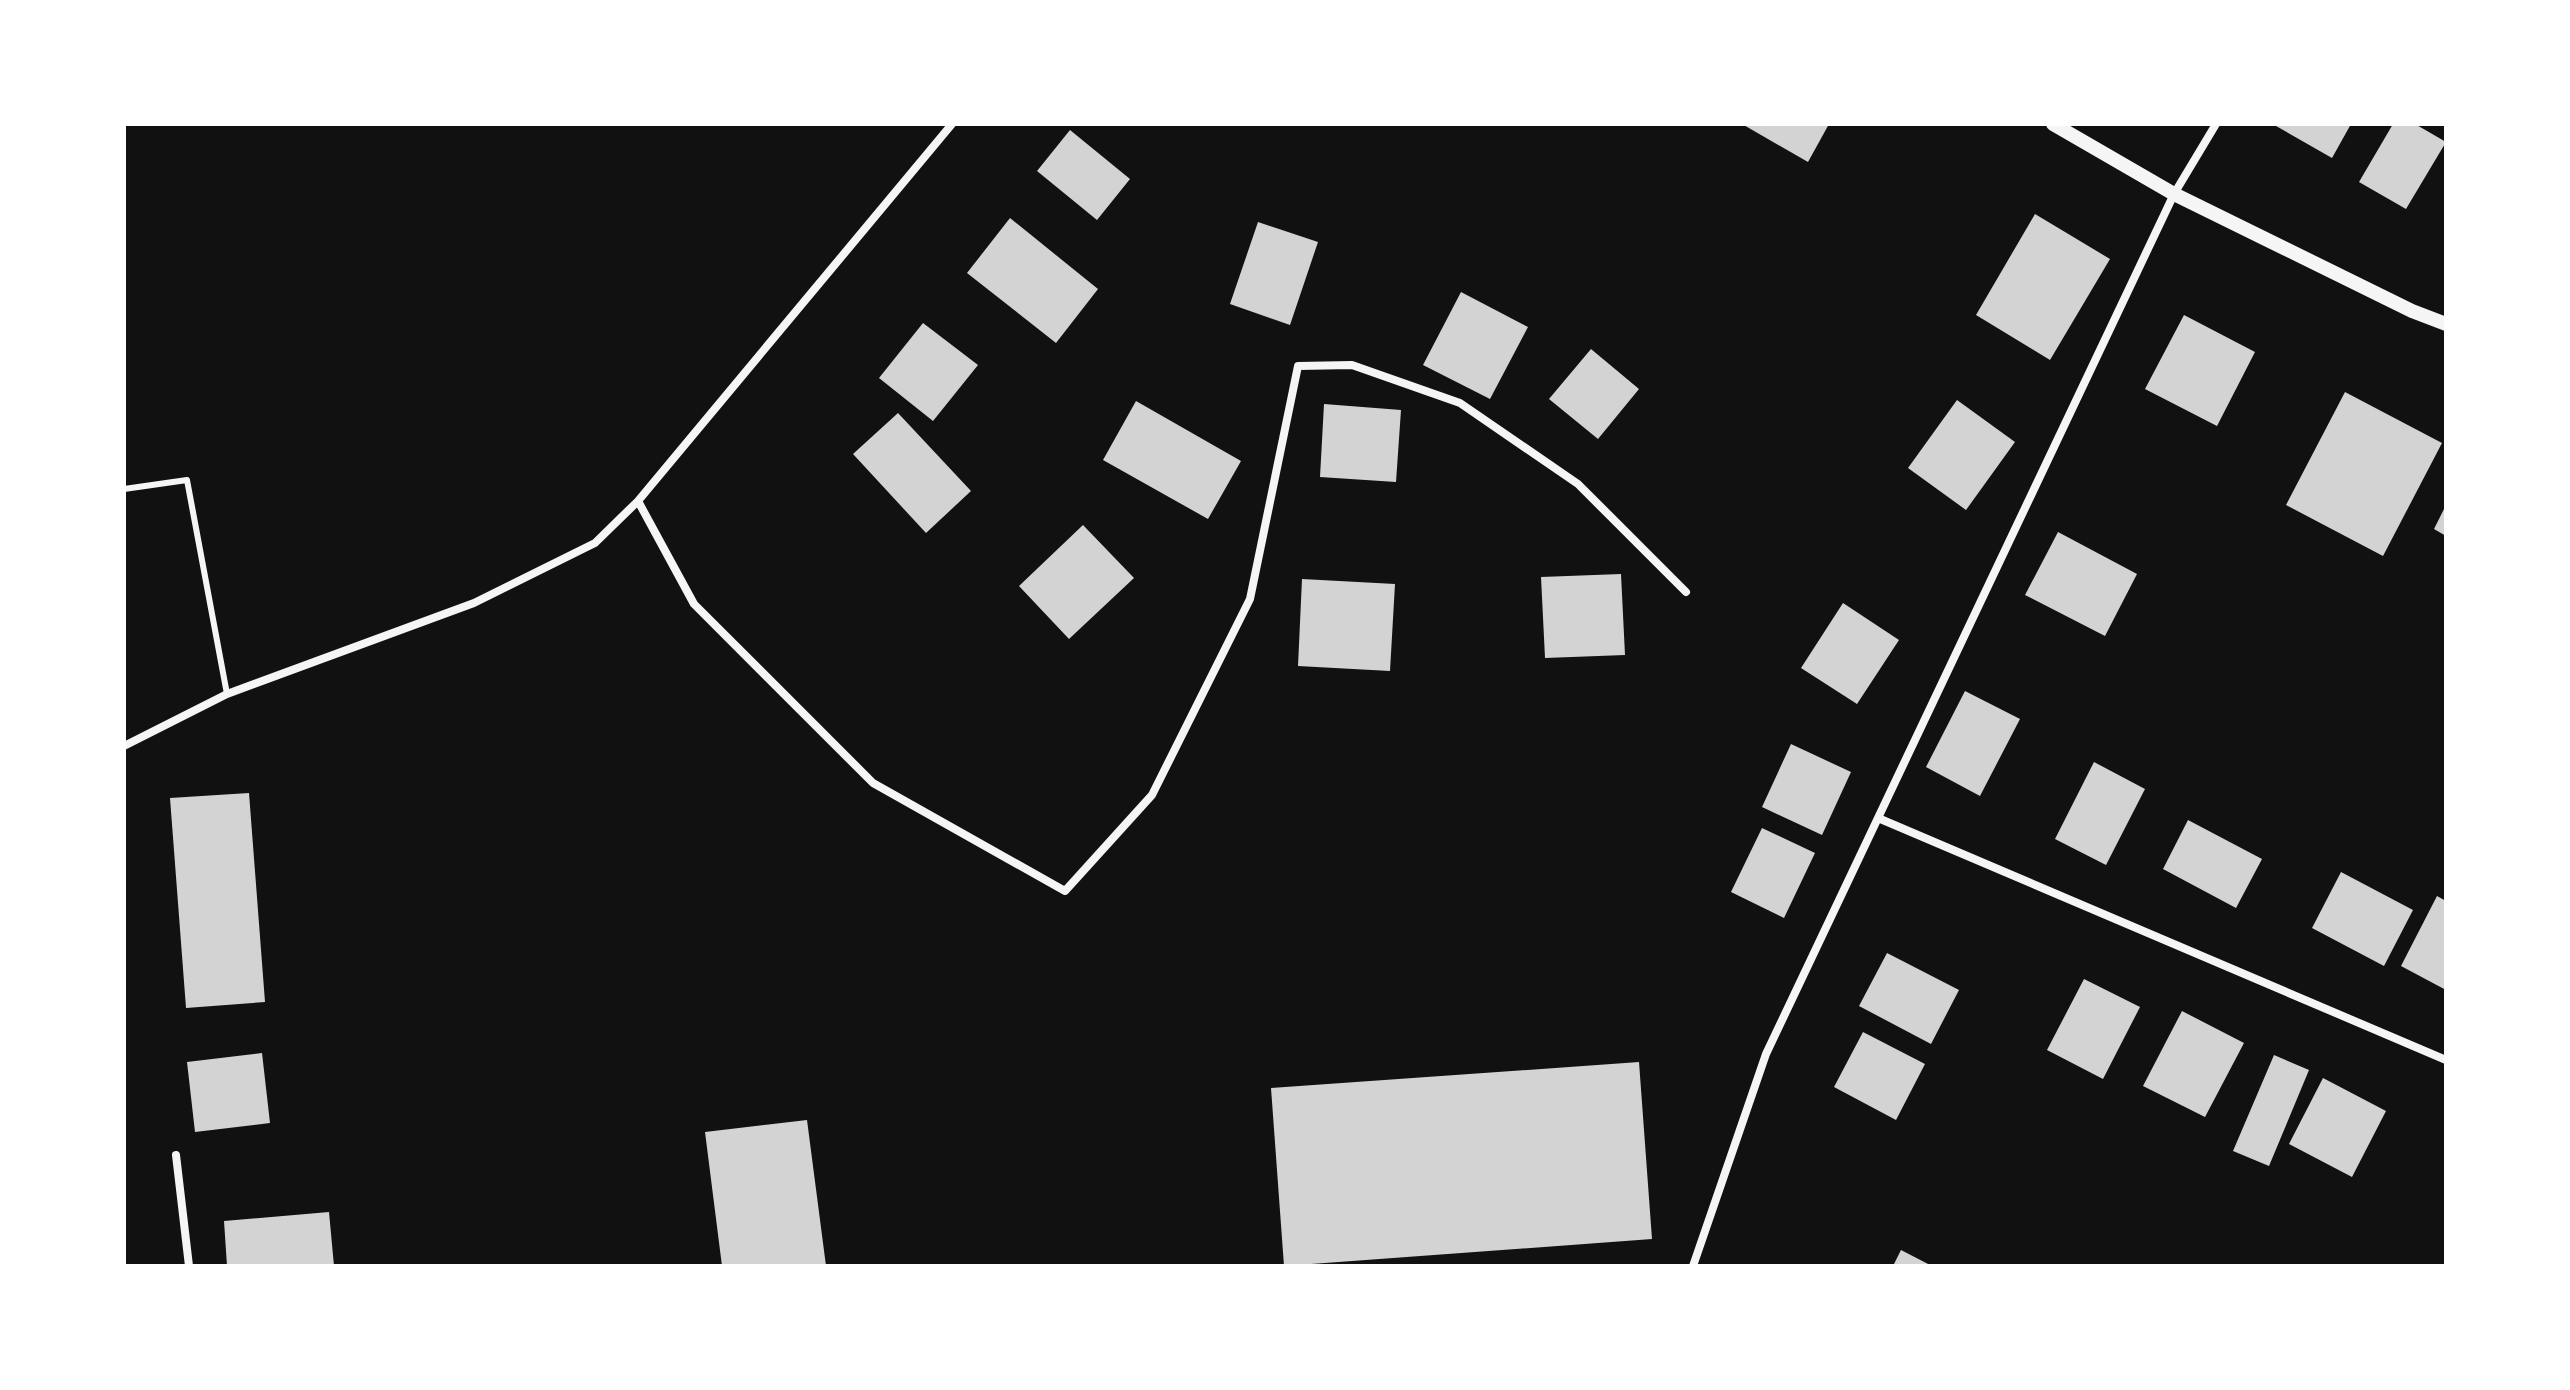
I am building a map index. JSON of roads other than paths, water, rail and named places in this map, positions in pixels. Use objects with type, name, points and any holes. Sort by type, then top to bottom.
[{"type":"street","points":[[124,746],[227,694],[474,603],[595,543],[638,501],[952,124]]},
{"type":"street","points":[[2053,124],[2174,194],[2412,311],[2446,324]]},
{"type":"street","points":[[1693,1266],[1766,1054],[2174,194],[2216,124]]},
{"type":"street","points":[[638,501],[694,604],[873,783],[1065,891],[1152,795],[1250,599],[1298,366],[1352,365],[1460,403],[1578,484],[1686,592]]},
{"type":"street","points":[[1878,818],[2446,1060]]},
{"type":"street","points":[[176,1155],[189,1266]]},
{"type":"lane","points":[[124,489],[187,480],[227,694]]}]
